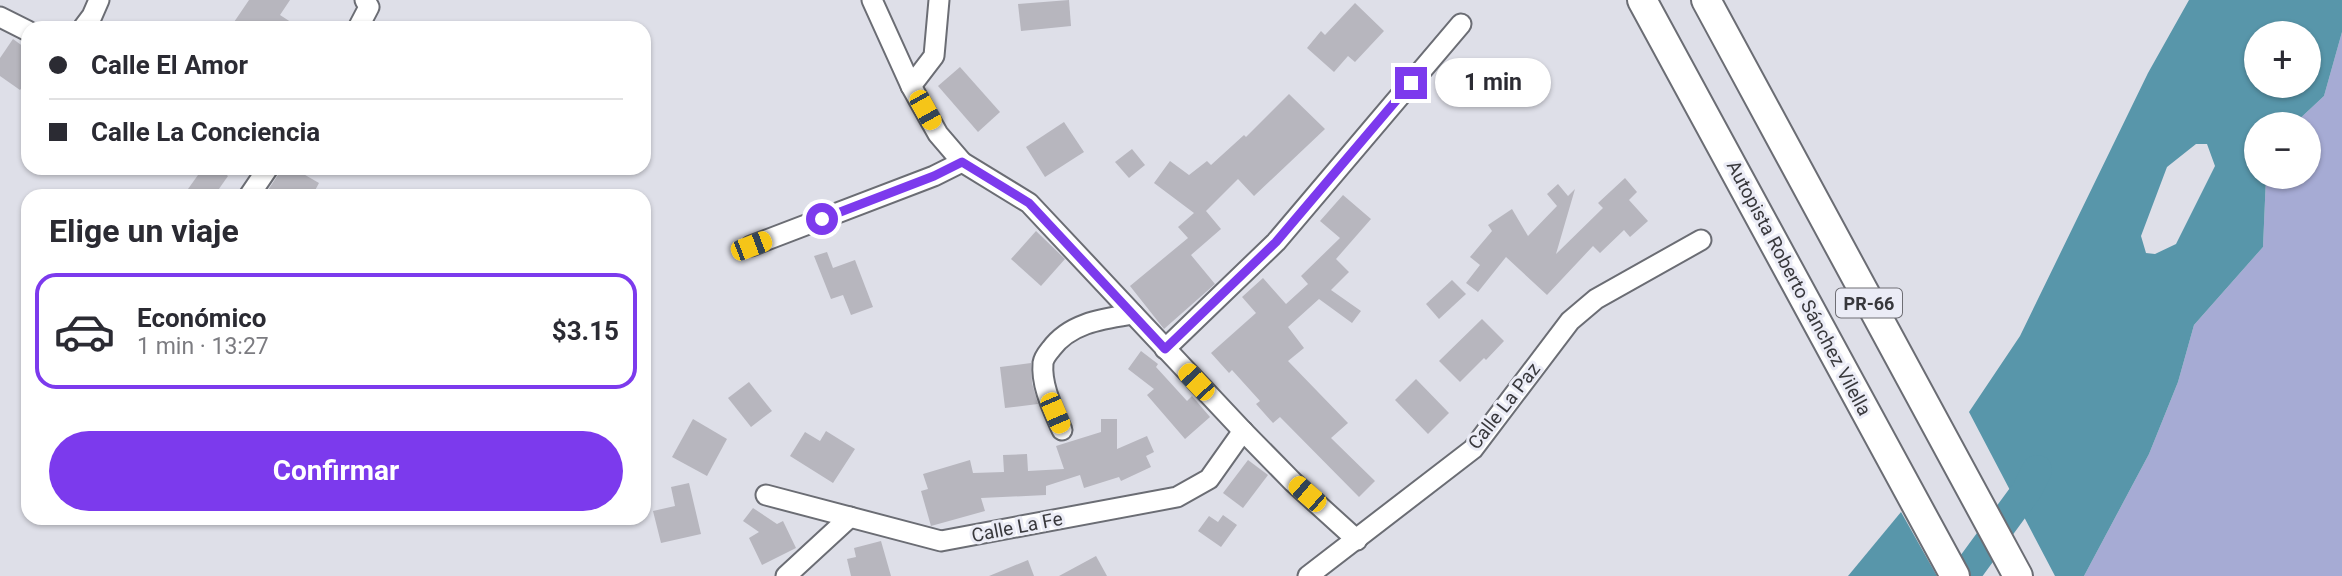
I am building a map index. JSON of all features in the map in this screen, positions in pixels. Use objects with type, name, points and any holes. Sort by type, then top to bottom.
[{"type":"highway","name":"Autopista Roberto Sánchez Vilella","points":[[1642,0],[1955,576]]},
{"type":"highway","name":"PR-66","points":[[1706,0],[2018,576]]},
{"type":"street","points":[[88,21],[99,0]]},
{"type":"street","points":[[362,21],[369,7],[365,0]]},
{"type":"street","points":[[872,0],[911,86],[938,134],[962,162],[1029,203],[1293,482],[1357,540]]},
{"type":"street","points":[[911,86],[934,56],[939,0]]},
{"type":"street","points":[[0,17],[21,28]]},
{"type":"street","points":[[1165,349],[1276,242],[1461,24]]},
{"type":"street","points":[[751,246],[934,176],[962,162]]},
{"type":"street","name":"Calle La Paz","points":[[1308,576],[1474,449],[1570,321],[1596,299],[1701,240]]},
{"type":"street","points":[[1062,430],[1048,397],[1043,359],[1055,343],[1072,328],[1106,318],[1133,314]]},
{"type":"street","name":"Calle La Fe","points":[[766,495],[941,541],[1177,497],[1209,479],[1244,431]]},
{"type":"street","points":[[786,576],[849,517]]},
{"type":"shaded area","points":[[2189,0],[2342,0],[2342,32],[2324,96],[2307,112],[2244,112],[2244,189],[2265,189],[2263,247],[2194,325],[2178,382],[2149,454],[2084,576],[2055,576],[1969,412],[2020,336],[2148,73]],"holes":[[[2196,144],[2207,144],[2215,166],[2176,244],[2155,254],[2146,253],[2141,236],[2167,167]]]},
{"type":"shaded area","points":[[2342,32],[2342,576],[2084,576],[2149,454],[2178,382],[2194,325],[2263,247],[2265,189],[2321,189],[2321,112],[2307,112],[2324,96]]},
{"type":"shaded area","points":[[1901,512],[1937,576],[1848,576]]},
{"type":"building","points":[[249,0],[290,0],[280,15],[289,21],[235,21]]},
{"type":"building","points":[[1069,0],[1071,26],[1021,31],[1018,4]]},
{"type":"building","points":[[1355,3],[1384,31],[1355,62],[1348,56],[1334,72],[1307,48],[1321,31],[1325,35]]},
{"type":"building","points":[[13,39],[21,45],[20,90],[0,76],[0,58]]},
{"type":"building","points":[[960,67],[1000,112],[978,132],[938,86]]},
{"type":"building","points":[[1289,94],[1325,129],[1254,196],[1238,179],[1206,211],[1221,229],[1191,255],[1215,284],[1164,329],[1130,286],[1188,238],[1178,227],[1194,213],[1154,183],[1170,161],[1189,175],[1207,161],[1211,165],[1244,135],[1246,137]]},
{"type":"building","points":[[1064,122],[1084,152],[1045,177],[1026,147]]},
{"type":"building","points":[[1132,149],[1145,165],[1129,178],[1115,162]]},
{"type":"building","points":[[198,175],[228,176],[219,189],[188,189]]},
{"type":"building","points":[[278,175],[305,175],[319,183],[316,189],[269,189]]},
{"type":"building","points":[[1625,178],[1637,192],[1629,200],[1648,221],[1630,237],[1624,230],[1600,253],[1593,246],[1547,295],[1506,257],[1478,292],[1466,283],[1480,265],[1470,257],[1492,231],[1488,225],[1512,209],[1528,236],[1557,206],[1547,194],[1558,184],[1568,196],[1575,189],[1556,254],[1603,208],[1598,203]]},
{"type":"building","points":[[1343,195],[1371,219],[1336,259],[1349,272],[1331,290],[1361,311],[1352,323],[1319,299],[1288,327],[1304,348],[1288,361],[1348,423],[1331,438],[1375,481],[1359,497],[1280,417],[1273,423],[1256,404],[1260,401],[1232,370],[1229,373],[1211,353],[1256,313],[1242,297],[1263,278],[1286,304],[1308,284],[1301,276],[1340,238],[1320,221]]},
{"type":"building","points":[[1036,231],[1065,259],[1041,286],[1011,259]]},
{"type":"building","points":[[827,252],[833,268],[855,260],[873,307],[851,315],[843,295],[831,299],[814,256]]},
{"type":"building","points":[[1452,280],[1466,294],[1439,319],[1426,304]]},
{"type":"building","points":[[1482,319],[1504,341],[1460,382],[1439,361]]},
{"type":"building","points":[[1141,351],[1158,364],[1156,367],[1187,401],[1192,396],[1210,417],[1185,439],[1147,395],[1154,389],[1128,369]]},
{"type":"building","points":[[1031,363],[1032,383],[1038,404],[1005,408],[1000,367]]},
{"type":"building","points":[[1416,379],[1449,413],[1428,434],[1395,400]]},
{"type":"building","points":[[749,382],[772,411],[751,427],[728,398]]},
{"type":"building","points":[[693,419],[727,439],[707,476],[672,457]]},
{"type":"building","points":[[1101,419],[1117,419],[1117,449],[1147,436],[1154,452],[1146,456],[1151,467],[1121,481],[1119,477],[1084,488],[1080,475],[1046,486],[1046,495],[981,498],[985,511],[931,526],[921,491],[928,489],[923,474],[970,460],[973,473],[1004,472],[1003,455],[1027,454],[1028,471],[1064,469],[1056,446],[1101,432]]},
{"type":"building","points":[[826,431],[855,449],[833,483],[790,456],[805,432],[820,441]]},
{"type":"building","points":[[1248,460],[1268,475],[1243,508],[1223,493]]},
{"type":"building","points":[[689,483],[701,534],[661,543],[653,511],[675,506],[671,487]]},
{"type":"building","points":[[753,508],[777,524],[783,521],[796,548],[762,565],[749,538],[759,532],[743,521]]},
{"type":"building","points":[[1223,515],[1237,525],[1221,547],[1198,531],[1209,516],[1218,522]]},
{"type":"building","points":[[881,541],[891,576],[851,576],[847,559],[856,557],[854,548]]},
{"type":"building","points":[[1096,556],[1107,576],[1059,576]]},
{"type":"building","points":[[1028,560],[1034,576],[989,576]]},
{"type":"waterway","points":[[1964,576],[2027,490],[2037,470]]},
{"type":"route","points":[[822,219],[934,176],[962,162],[1029,203],[1165,349],[1276,242],[1411,83]]}]
